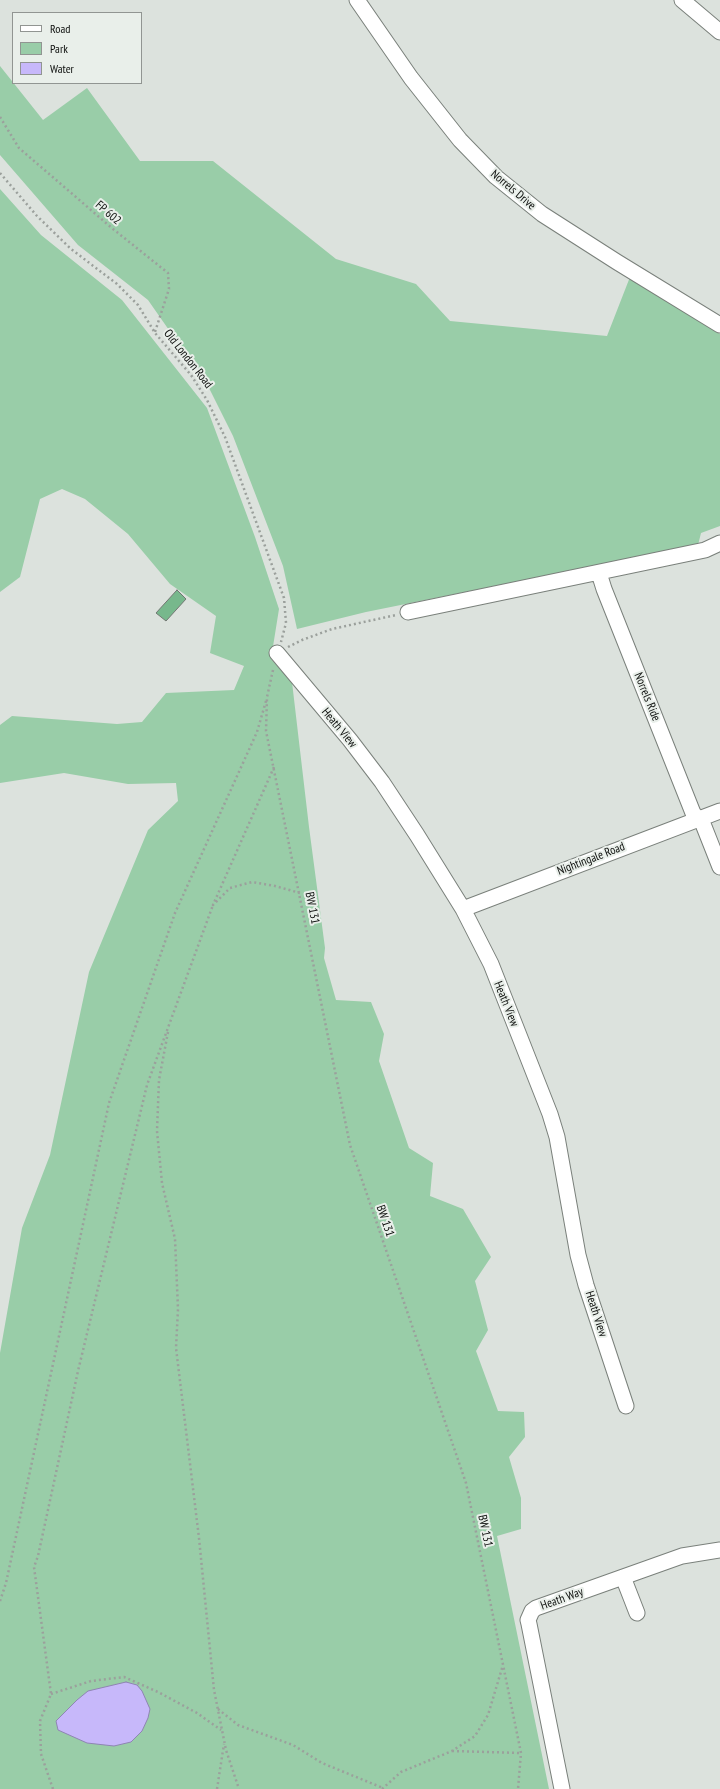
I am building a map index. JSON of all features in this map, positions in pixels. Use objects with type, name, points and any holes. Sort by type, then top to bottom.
[{"type":"street","name":"Norrels Drive","points":[[357,0],[411,78],[460,140],[496,177],[542,214],[720,325]]},
{"type":"street","points":[[682,0],[720,32]]},
{"type":"street","points":[[408,612],[705,550],[720,543]]},
{"type":"street","name":"Norrels Ride","points":[[599,573],[607,597],[693,813],[703,824],[720,867]]},
{"type":"street","name":"Heath View","points":[[277,653],[350,740],[382,782],[463,909],[491,964],[550,1114],[557,1137],[578,1255],[586,1285],[626,1406]]},
{"type":"street","name":"Nightingale Road","points":[[463,909],[720,811]]},
{"type":"street","name":"Heath Way","points":[[562,1789],[528,1620],[532,1612],[536,1608],[682,1556],[720,1550]]},
{"type":"street","points":[[623,1577],[637,1613]]},
{"type":"path","name":"FP 602","points":[[0,117],[19,148],[113,229],[168,273],[170,289],[155,332]]},
{"type":"path","name":"Old London Road","points":[[0,173],[37,216],[71,249],[122,290],[138,305],[155,332],[191,375],[208,400],[225,436],[284,598],[286,623],[277,653]]},
{"type":"path","points":[[277,653],[302,640],[332,629],[408,612]]},
{"type":"path","name":"BW 131","points":[[277,653],[267,697],[266,731],[350,1145],[466,1483],[521,1753],[518,1789]]},
{"type":"path","points":[[0,1601],[6,1583],[108,1103],[175,912],[257,732],[267,697]]},
{"type":"path","points":[[54,1789],[41,1754],[40,1721],[51,1694],[34,1568],[38,1556],[80,1364],[147,1085],[213,905],[274,766]]},
{"type":"path","points":[[213,905],[230,888],[252,882],[275,886],[300,893]]},
{"type":"path","points":[[169,1026],[160,1080],[156,1131],[162,1183],[175,1239],[178,1309],[176,1348],[199,1538],[214,1690],[224,1742],[239,1789]]},
{"type":"path","points":[[218,1709],[238,1725],[293,1745],[322,1763],[382,1788],[401,1772],[452,1751],[475,1736],[488,1715],[503,1664]]},
{"type":"path","points":[[51,1694],[91,1681],[124,1677],[158,1692],[197,1713],[222,1730]]},
{"type":"path","points":[[216,1789],[224,1742]]},
{"type":"path","points":[[452,1751],[521,1753]]},
{"type":"green space","points":[[0,66],[12,81],[12,84],[14,84],[43,120],[87,88],[140,161],[213,161],[336,259],[416,284],[450,321],[607,336],[630,277],[720,334],[720,526],[701,533],[698,545],[366,612],[297,629],[283,566],[233,436],[208,386],[148,300],[78,245],[0,155]]},
{"type":"green space","points":[[0,189],[41,235],[122,300],[207,408],[255,537],[279,609],[271,659],[292,682],[325,948],[324,958],[336,1000],[371,1002],[384,1034],[379,1061],[409,1148],[433,1163],[430,1196],[463,1209],[491,1257],[475,1281],[488,1330],[476,1351],[498,1411],[524,1412],[525,1437],[509,1457],[521,1498],[521,1529],[497,1536],[549,1789],[0,1789],[0,1353],[22,1228],[50,1155],[89,972],[148,830],[178,801],[176,783],[128,784],[64,773],[0,783],[0,725],[12,716],[117,724],[142,722],[166,693],[234,690],[244,666],[210,653],[216,616],[170,584],[128,534],[85,499],[62,489],[40,499],[20,577],[0,592]]},
{"type":"water","points":[[126,1682],[137,1685],[142,1691],[150,1709],[142,1731],[131,1742],[114,1746],[87,1743],[58,1730],[56,1721],[88,1691]]},
{"type":"building","points":[[177,590],[186,599],[166,621],[156,613]]}]
